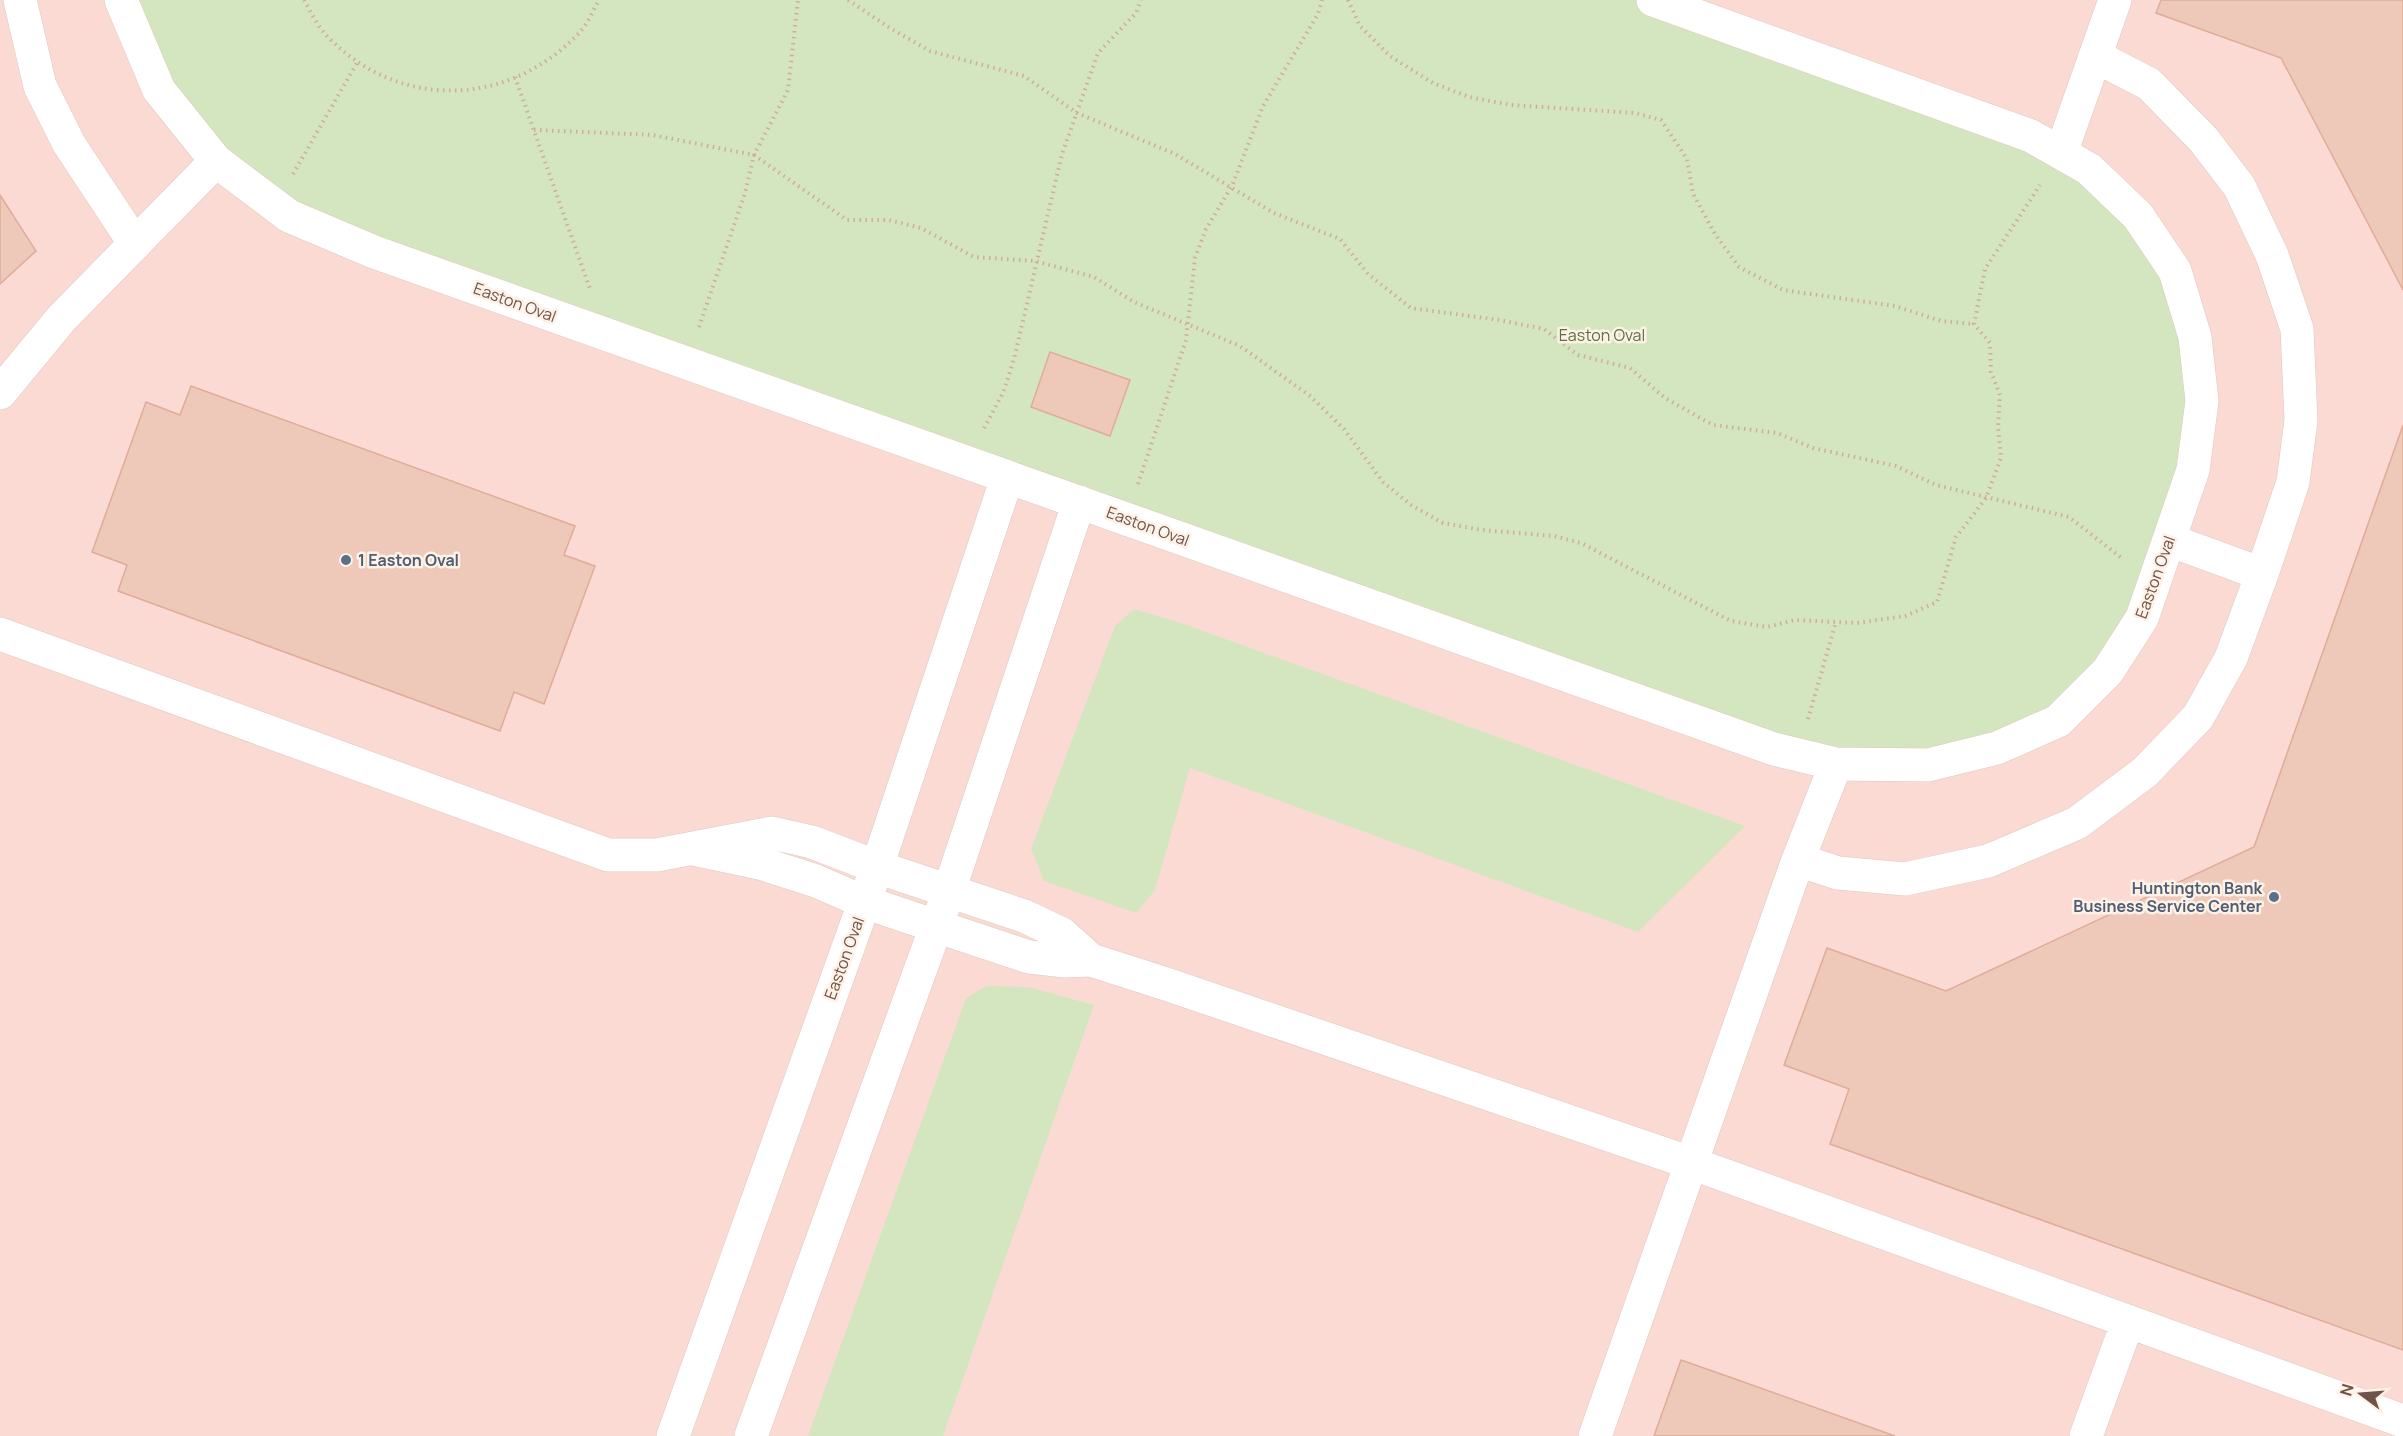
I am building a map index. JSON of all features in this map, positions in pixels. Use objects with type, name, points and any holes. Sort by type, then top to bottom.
[{"type":"street","points":[[20,0],[40,86],[69,144],[135,244]]},
{"type":"street","name":"Easton Oval","points":[[121,0],[159,90],[216,161],[289,216],[374,252],[1774,749],[1836,764],[1928,765],[1998,748],[2058,721],[2108,671],[2142,618],[2193,470],[2202,401],[2195,337],[2175,271],[2138,216],[2089,169],[2031,136],[1653,0]]},
{"type":"street","points":[[2061,153],[2115,0]]},
{"type":"street","points":[[1798,860],[1838,873],[1905,879],[1988,861],[2077,823],[2145,772],[2198,717],[2231,658],[2293,482],[2301,420],[2296,329],[2272,255],[2239,186],[2203,139],[2149,84],[2096,56]]},
{"type":"street","points":[[0,393],[61,319],[216,161]]},
{"type":"street","name":"Easton Oval","points":[[673,1436],[877,867],[1007,478]]},
{"type":"street","points":[[751,1436],[949,891],[1079,502]]},
{"type":"street","points":[[2169,540],[2262,574]]},
{"type":"street","points":[[0,634],[608,855],[657,855],[772,833],[812,842],[877,867],[1024,916],[1062,934],[1091,960]]},
{"type":"street","points":[[1595,1436],[1798,860],[1836,764]]},
{"type":"street","points":[[693,849],[760,863],[816,881],[864,902],[1029,957],[1065,961],[1091,960],[1691,1162],[2403,1421]]},
{"type":"street","points":[[2086,1436],[2128,1321]]},
{"type":"path","points":[[304,0],[328,38],[373,73],[427,91],[485,89],[538,68],[582,30],[599,0]]},
{"type":"path","points":[[686,363],[745,193],[754,155],[788,90],[798,0]]},
{"type":"path","points":[[848,0],[930,51],[1024,76],[1077,113],[1175,154],[1274,213],[1340,239],[1368,274],[1411,308],[1499,320],[1544,329],[1578,355],[1630,368],[1665,398],[1713,425],[1777,433],[1813,448],[1896,466],[1936,486],[2069,517],[2155,582]]},
{"type":"path","points":[[964,463],[1003,393],[1014,359],[1035,261],[1062,154],[1098,53],[1136,13],[1141,0]]},
{"type":"path","points":[[1127,519],[1189,323],[1195,258],[1206,229],[1232,186],[1263,106],[1318,14],[1322,0]]},
{"type":"path","points":[[534,130],[653,135],[754,155],[847,220],[889,220],[921,228],[974,257],[1035,261],[1094,277],[1134,302],[1240,346],[1310,396],[1344,429],[1383,482],[1412,505],[1443,523],[1482,530],[1554,536],[1581,543],[1731,621],[1767,627],[1794,620],[1857,623],[1905,616],[1937,602],[1956,537],[1986,498],[2001,458],[1998,427],[2000,395],[1991,372],[1990,343],[1974,324],[1941,321],[1895,306],[1783,290],[1739,267],[1714,234],[1693,194],[1687,159],[1660,120],[1635,113],[1511,105],[1468,97],[1433,83],[1390,56],[1360,26],[1348,0]]},
{"type":"path","points":[[275,206],[358,61]]},
{"type":"path","points":[[515,77],[607,335]]},
{"type":"path","points":[[1974,324],[1984,269],[2061,153]]},
{"type":"path","points":[[1798,754],[1836,621]]},
{"type":"shaded area","points":[[0,0],[2403,0],[2403,1436],[0,1436]]},
{"type":"green space","name":"Easton Oval","points":[[121,0],[1653,0],[2031,136],[2175,271],[2202,401],[2108,671],[1997,748],[1836,764],[374,252],[216,161]]},
{"type":"green space","points":[[1134,609],[1178,622],[1745,826],[1638,932],[1190,768],[1155,890],[1136,913],[1044,881],[1031,849],[1115,626]]},
{"type":"green space","points":[[987,986],[1028,987],[1094,1005],[943,1436],[808,1436],[966,998]]},
{"type":"building","points":[[2161,0],[2403,0],[2403,290],[2281,58],[2156,13]]},
{"type":"building","points":[[0,195],[36,251],[0,284]]},
{"type":"building","points":[[1050,352],[1130,380],[1110,436],[1031,407]]},
{"type":"building","name":"1 Easton Oval","points":[[191,386],[575,526],[564,555],[595,566],[544,704],[514,692],[500,731],[118,591],[127,565],[92,552],[146,402],[180,415]]},
{"type":"building","name":"Huntington Bank Business Service Center","points":[[2403,425],[2403,1350],[1830,1144],[1849,1089],[1784,1065],[1827,948],[1946,991],[2254,847]]},
{"type":"building","points":[[1681,1360],[1738,1380],[1895,1436],[1654,1436]]},
{"type":"place","name":"1 Easton Oval","points":[[346,560]]},
{"type":"place","name":"Huntington Bank Business Service Center","points":[[2274,897]]}]
